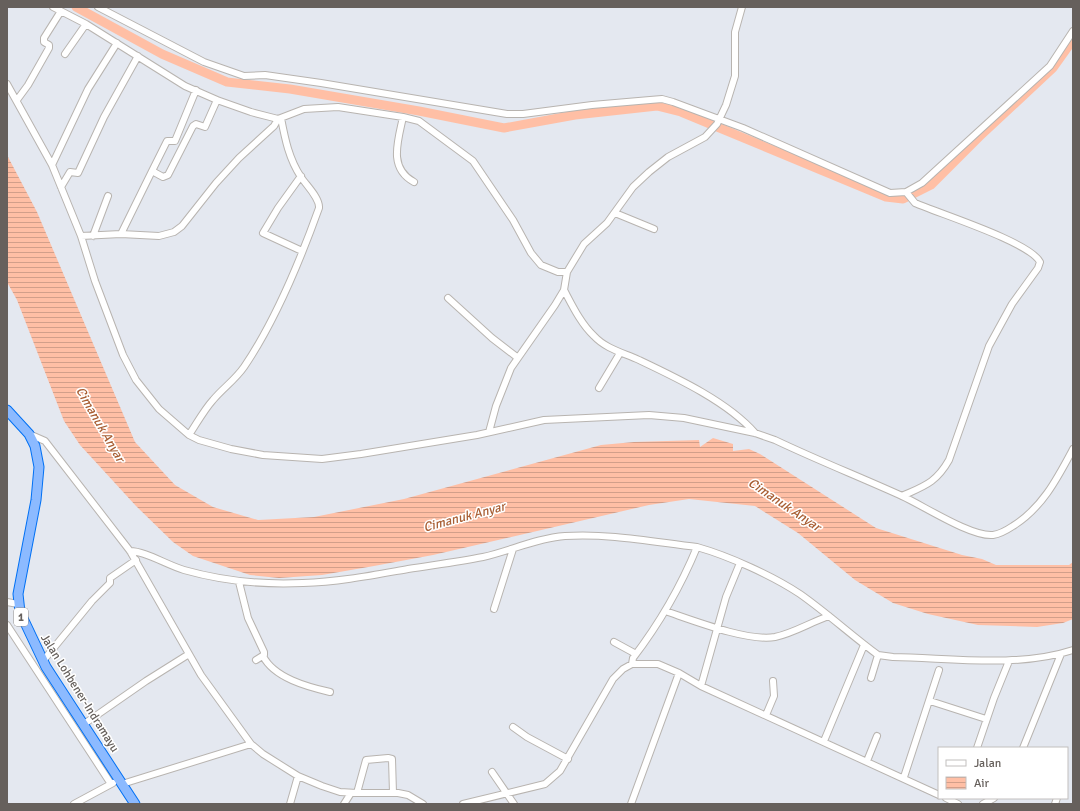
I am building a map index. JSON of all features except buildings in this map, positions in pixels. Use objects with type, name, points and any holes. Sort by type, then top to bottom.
[{"type":"highway","name":"Jalan Lohbener-Indramayu","points":[[7,410],[17,419],[29,434],[37,457],[39,482],[21,571],[10,605],[22,620],[43,661],[84,724],[116,782],[135,804]]},
{"type":"street","points":[[53,7],[118,43],[185,86],[217,100],[279,118]]},
{"type":"street","points":[[98,7],[204,62],[244,76],[265,75],[507,114],[523,114],[592,105],[662,99],[673,102],[718,122],[743,128],[890,193],[908,196],[922,206],[996,235],[1024,248],[1037,257],[1040,262],[1038,268],[1009,309],[989,346],[943,471],[931,483],[902,496]]},
{"type":"street","points":[[489,432],[496,406],[511,368],[564,290],[567,272],[584,244],[607,223],[632,188],[649,172],[668,157],[705,137],[712,131],[718,122],[726,105],[735,76],[735,32],[742,7]]},
{"type":"street","points":[[17,100],[28,85],[49,48],[49,45],[44,42],[44,38],[61,11]]},
{"type":"street","points":[[65,54],[86,24]]},
{"type":"street","points":[[908,196],[1050,66],[1073,31]]},
{"type":"street","points":[[52,165],[88,89],[118,43]]},
{"type":"street","points":[[61,187],[70,172],[78,173],[104,117],[138,56]]},
{"type":"street","points":[[7,84],[52,165],[81,236],[95,281],[123,355],[136,380],[159,409],[189,435],[199,440],[231,449],[270,455],[322,458],[361,454],[489,432],[544,420],[649,415],[684,418],[755,433],[902,496],[961,526],[984,534],[994,535],[1004,531],[1027,517],[1058,479],[1073,449]]},
{"type":"street","points":[[121,234],[167,141],[175,141],[196,90]]},
{"type":"street","points":[[152,171],[163,177],[168,175],[193,126],[196,124],[205,127],[217,100]]},
{"type":"street","points":[[81,236],[121,234],[159,236],[174,232],[182,226],[216,183],[239,158],[274,126],[279,118],[293,112],[317,107],[338,107],[403,117],[419,121],[469,157],[495,193],[536,259],[544,267],[558,272],[567,272]]},
{"type":"street","points":[[403,117],[397,145],[397,159],[403,175],[414,182]]},
{"type":"street","points":[[189,435],[213,399],[236,378],[266,330],[302,251],[320,205],[290,157],[279,118]]},
{"type":"street","points":[[301,176],[263,233],[302,251]]},
{"type":"street","points":[[93,236],[108,196]]},
{"type":"street","points":[[615,213],[654,229]]},
{"type":"street","points":[[564,290],[594,336],[606,346],[620,353],[633,357],[701,392],[732,412],[755,433]]},
{"type":"street","points":[[448,298],[492,338],[518,358]]},
{"type":"street","points":[[599,388],[620,353]]},
{"type":"street","points":[[29,434],[45,441],[130,551],[206,682],[251,744],[263,754],[298,776],[332,790],[354,793],[393,792],[408,795],[422,804]]},
{"type":"street","points":[[130,551],[140,552],[158,561],[186,571],[239,582],[305,583],[352,579],[482,557],[547,538],[565,536],[604,537],[698,547],[712,551],[740,563],[799,594],[878,655],[894,657],[1009,661],[1061,654],[1073,650]]},
{"type":"street","points":[[463,804],[545,784],[560,771],[612,679],[632,664],[636,654],[665,611],[684,577],[698,547]]},
{"type":"street","points":[[494,609],[513,549]]},
{"type":"street","points":[[43,661],[92,601],[110,583],[110,578],[136,560]]},
{"type":"street","points":[[701,686],[726,595],[740,563]]},
{"type":"street","points":[[239,582],[245,608],[264,652],[263,656],[272,667],[296,682],[330,692]]},
{"type":"street","points":[[665,611],[716,628],[771,637],[799,630],[829,616]]},
{"type":"street","points":[[7,625],[116,782]]},
{"type":"street","points":[[614,642],[636,654]]},
{"type":"street","points":[[824,742],[864,645]]},
{"type":"street","points":[[84,724],[146,681],[189,654]]},
{"type":"street","points":[[1023,747],[1061,654]]},
{"type":"street","points":[[871,678],[878,655]]},
{"type":"street","points":[[256,660],[263,656]]},
{"type":"street","points":[[977,747],[986,719],[1009,661]]},
{"type":"street","points":[[632,664],[658,664],[678,676],[766,714],[938,794]]},
{"type":"street","points":[[904,777],[939,670]]},
{"type":"street","points":[[631,804],[678,676]]},
{"type":"street","points":[[766,714],[774,696],[772,681]]},
{"type":"street","points":[[930,701],[986,719]]},
{"type":"street","points":[[513,727],[527,737],[568,759]]},
{"type":"street","points":[[867,761],[877,736]]},
{"type":"street","points":[[74,804],[116,782],[251,744]]},
{"type":"street","points":[[344,804],[354,793],[366,760],[392,759],[393,792]]},
{"type":"street","points":[[492,772],[514,804]]},
{"type":"street","points":[[290,804],[298,776]]},
{"type":"street","points":[[948,799],[959,804]]},
{"type":"water","name":"Cimanuk Anyar","points":[[7,155],[37,212],[135,442],[175,485],[213,507],[258,520],[314,517],[404,499],[601,445],[634,442],[699,440],[700,447],[713,438],[733,444],[733,451],[749,449],[760,454],[876,528],[962,555],[982,559],[996,565],[1069,565],[1073,562],[1073,619],[1063,623],[1037,627],[978,625],[928,614],[893,603],[855,580],[798,533],[755,506],[689,499],[649,505],[433,555],[322,575],[279,578],[250,575],[193,556],[173,542],[136,506],[80,445],[64,421],[17,300],[7,282]]},
{"type":"waterway","points":[[76,7],[162,54],[227,82],[290,89],[419,111],[504,128],[575,115],[657,106],[681,112],[886,197],[903,199],[931,185],[979,137],[1053,68],[1073,40]]}]
